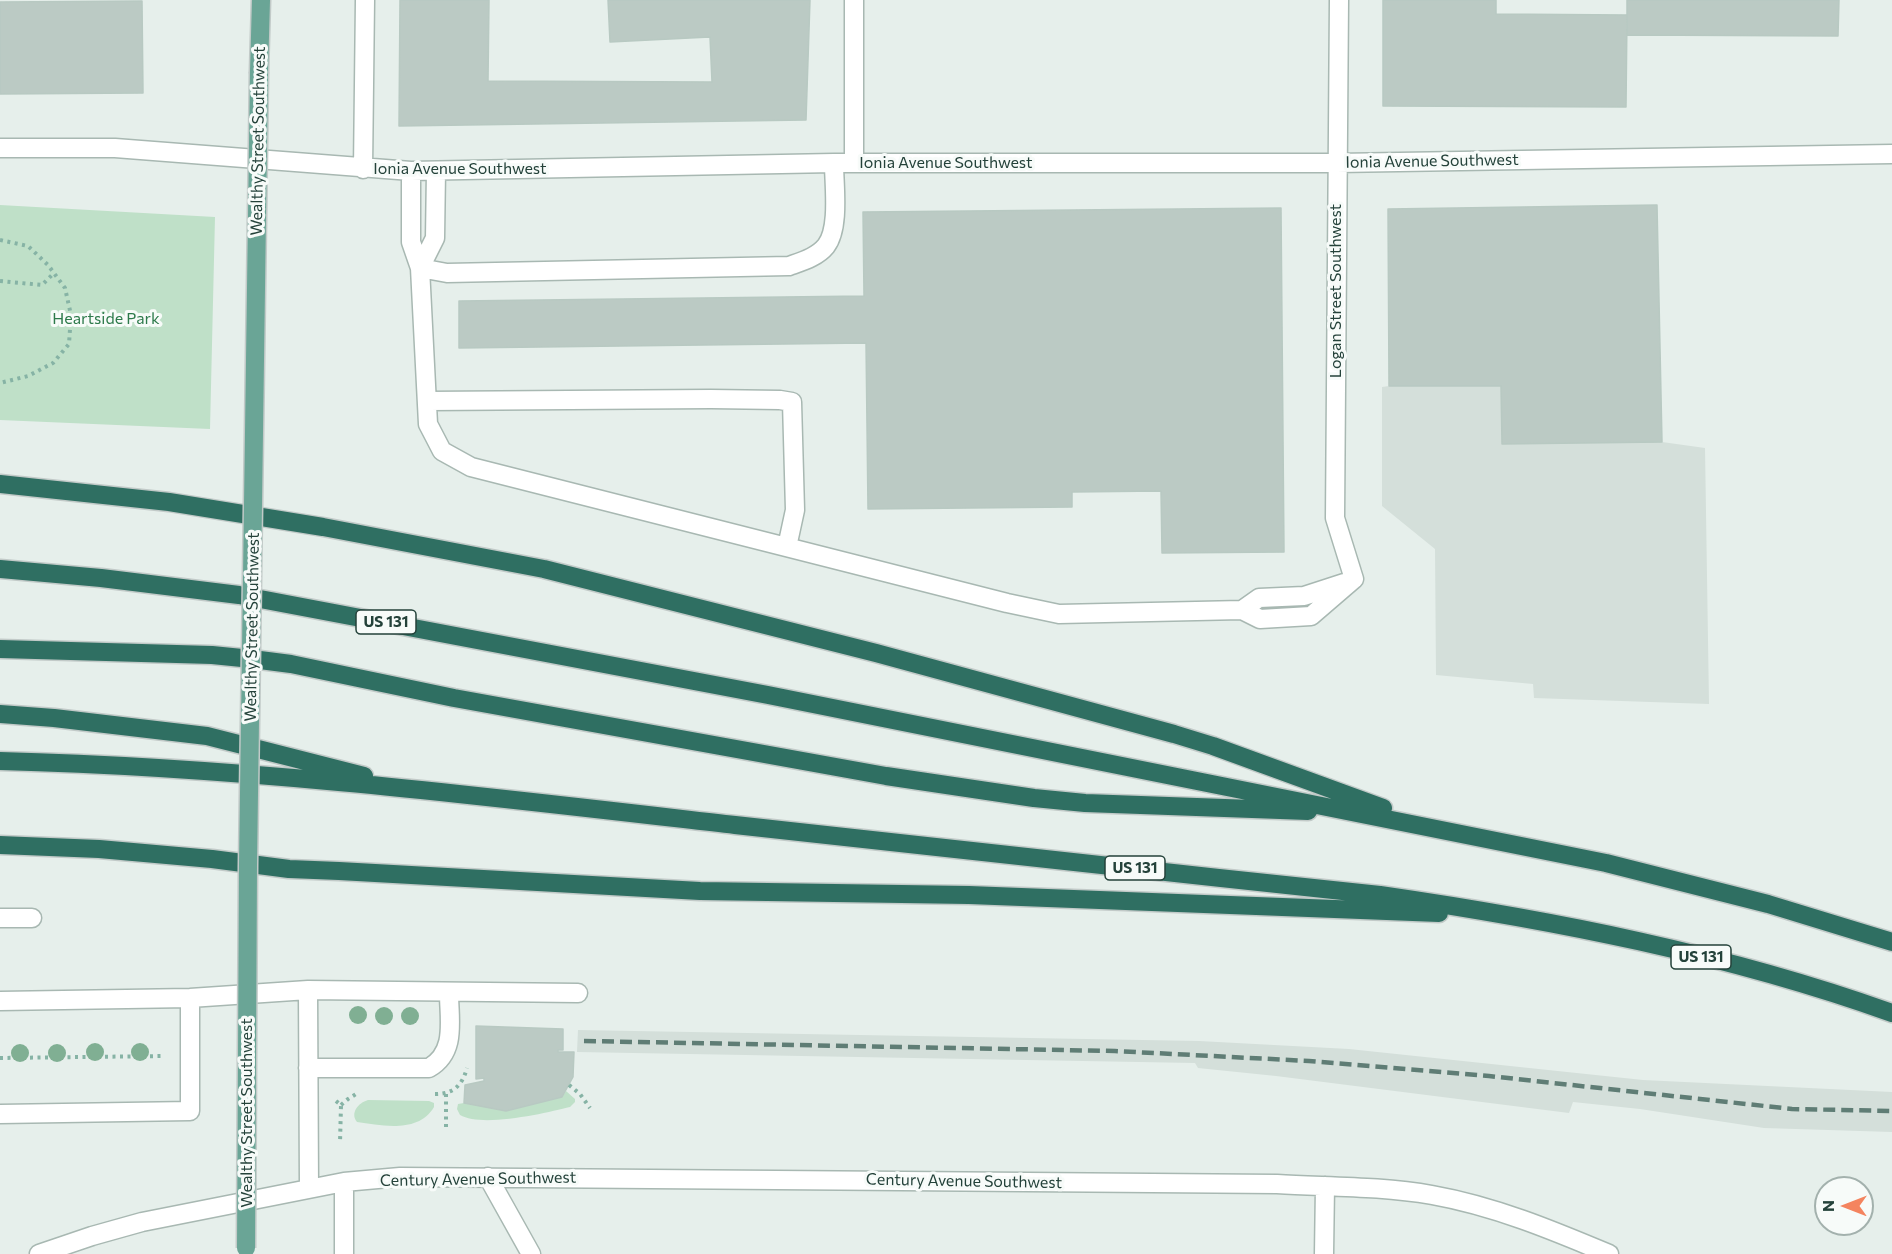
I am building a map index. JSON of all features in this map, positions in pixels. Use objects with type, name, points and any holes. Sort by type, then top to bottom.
[{"type":"highway","points":[[0,484],[181,504],[322,527],[544,569],[864,650],[1174,734],[1213,746],[1441,830]]},
{"type":"highway","name":"US 131","points":[[0,569],[123,580],[239,595],[745,691],[1606,863],[1778,907],[1892,942]]},
{"type":"highway","points":[[0,649],[212,655],[291,664],[454,698],[886,776],[1034,798],[1075,802],[1360,813]]},
{"type":"highway","points":[[0,714],[207,736],[413,789]]},
{"type":"highway","name":"US 131","points":[[0,761],[140,766],[413,789],[1448,904],[1629,939],[1766,973],[1890,1013]]},
{"type":"highway","points":[[0,845],[150,853],[289,869],[700,891],[969,895],[1510,916]]},
{"type":"main road","name":"Wealthy Street Southwest","points":[[246,1251],[248,865],[261,0]]},
{"type":"street","points":[[363,169],[365,0]]},
{"type":"street","points":[[854,0],[854,163]]},
{"type":"street","name":"Logan Street Southwest","points":[[787,547],[1059,614],[1242,610],[1260,619],[1311,616],[1354,579],[1335,518],[1339,0]]},
{"type":"street","name":"Ionia Avenue Southwest","points":[[0,148],[116,148],[411,171],[834,163],[1337,163],[1892,153]]},
{"type":"street","points":[[420,268],[447,273],[789,266],[807,260],[827,245],[834,226],[834,163]]},
{"type":"street","points":[[411,171],[411,242],[420,268],[428,424],[442,451],[471,467],[787,547],[795,510],[792,402],[723,399],[428,401]]},
{"type":"street","points":[[420,268],[435,238],[436,171]]},
{"type":"street","points":[[0,918],[32,918]]},
{"type":"street","points":[[308,990],[309,1188]]},
{"type":"street","points":[[0,1000],[190,998],[308,990],[578,993]]},
{"type":"street","points":[[308,1068],[429,1068],[440,1062],[450,1039],[449,993]]},
{"type":"street","points":[[0,1114],[190,1111],[190,998]]},
{"type":"street","name":"Century Avenue Southwest","points":[[39,1254],[142,1222],[309,1188],[400,1177],[1266,1183],[1369,1188],[1432,1195],[1511,1215],[1609,1254]]},
{"type":"street","points":[[488,1177],[531,1254]]},
{"type":"street","points":[[344,1182],[344,1254]]},
{"type":"street","points":[[1324,1186],[1324,1254]]},
{"type":"path","points":[[0,240],[28,246],[48,265],[65,288],[71,315],[69,344],[53,363],[28,376],[0,383]]},
{"type":"path","points":[[0,281],[42,285],[54,273]]},
{"type":"path","points":[[0,1058],[165,1056]]},
{"type":"path","points":[[569,1085],[580,1094],[590,1108]]},
{"type":"path","points":[[446,1094],[446,1131]]},
{"type":"path","points":[[336,1101],[341,1106],[340,1143]]},
{"type":"shaded area","points":[[1501,386],[1502,443],[1662,442],[1705,448],[1709,704],[1534,698],[1533,684],[1436,675],[1435,549],[1382,506],[1382,387]]},
{"type":"shaded area","points":[[578,1030],[1199,1041],[1349,1049],[1643,1080],[1892,1092],[1892,1132],[1764,1128],[1640,1109],[1573,1102],[1569,1113],[1198,1068],[1195,1063],[577,1052]]},
{"type":"green space","name":"Heartside Park","points":[[0,205],[215,217],[210,429],[0,420]]},
{"type":"green space","points":[[566,1091],[575,1099],[570,1107],[530,1116],[498,1120],[470,1119],[460,1115],[457,1109],[458,1104],[464,1103],[506,1111],[562,1097]]},
{"type":"green space","points":[[368,1100],[429,1101],[434,1103],[434,1107],[419,1121],[400,1126],[357,1122],[354,1115],[356,1109]]},
{"type":"building","points":[[400,0],[489,0],[488,81],[712,82],[710,37],[610,42],[608,0],[810,0],[806,120],[399,126]]},
{"type":"building","points":[[1383,0],[1496,0],[1496,14],[1627,15],[1626,107],[1383,106]]},
{"type":"building","points":[[1627,0],[1839,0],[1838,36],[1627,35]]},
{"type":"building","points":[[142,1],[143,93],[0,94],[0,2]]},
{"type":"building","points":[[1657,205],[1662,442],[1502,444],[1501,386],[1389,386],[1388,209]]},
{"type":"building","points":[[1281,208],[1284,552],[1162,553],[1161,491],[1072,492],[1072,507],[868,509],[866,343],[459,348],[459,301],[864,296],[863,212]]},
{"type":"building","points":[[476,1026],[563,1029],[563,1050],[558,1050],[558,1052],[574,1052],[573,1077],[562,1097],[506,1111],[464,1103],[465,1085],[484,1081],[484,1078],[476,1079]]},
{"type":"railway","points":[[584,1041],[1115,1051],[1309,1061],[1489,1076],[1792,1109],[1892,1111]]}]
